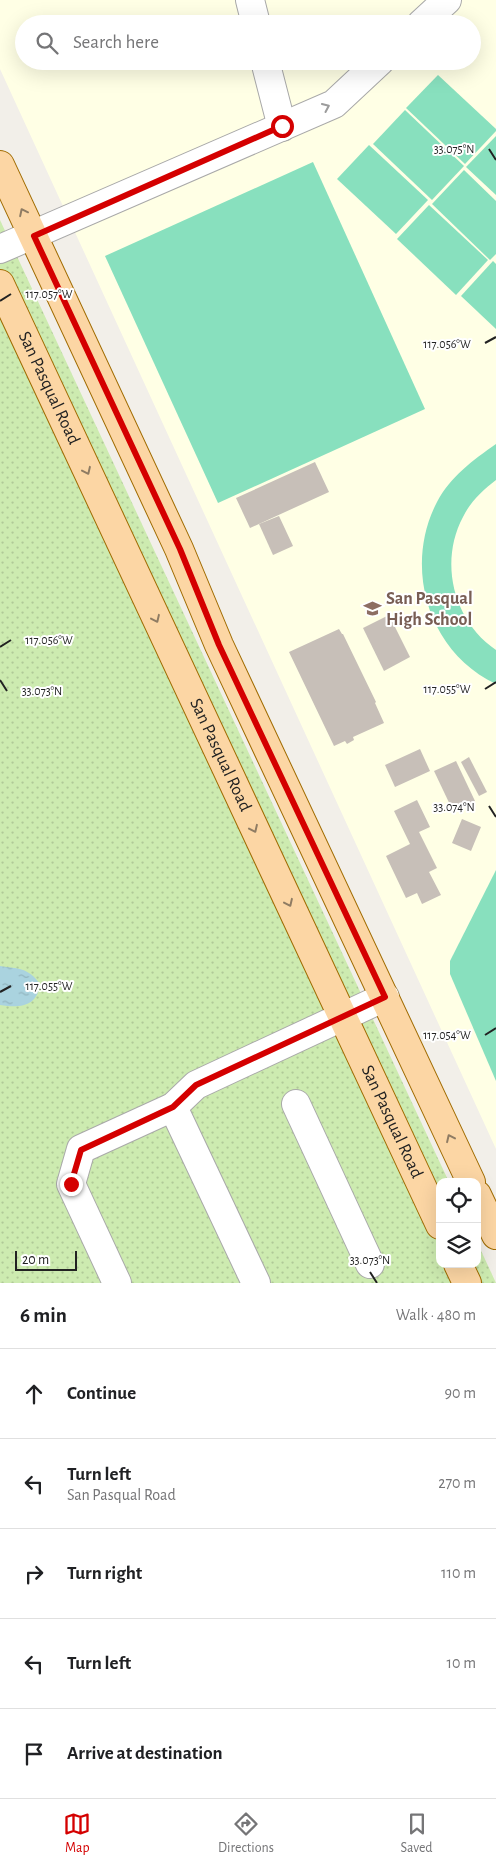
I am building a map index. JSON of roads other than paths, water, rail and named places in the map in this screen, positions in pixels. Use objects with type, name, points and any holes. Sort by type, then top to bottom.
[{"type":"main road","points":[[0,165],[180,549],[219,645],[469,1178]]},
{"type":"main road","name":"San Pasqual Road","points":[[0,284],[439,1223]]},
{"type":"main road","points":[[481,1203],[496,1235]]},
{"type":"main road","points":[[460,1268],[467,1283]]},
{"type":"street","points":[[250,0],[254,15]]},
{"type":"street","points":[[431,15],[447,0]]},
{"type":"street","points":[[267,70],[282,126]]},
{"type":"street","points":[[0,249],[34,236],[334,104],[370,70]]},
{"type":"street","points":[[116,1283],[71,1184],[81,1150],[173,1107],[196,1085],[385,997]]},
{"type":"street","points":[[296,1104],[370,1264]]},
{"type":"street","points":[[173,1107],[256,1283]]},
{"type":"water","points":[[0,966],[22,970],[36,978],[40,984],[38,992],[31,1002],[21,1006],[0,1005]]},
{"type":"place","name":"San Pasqual High School","points":[[372,609]]}]
